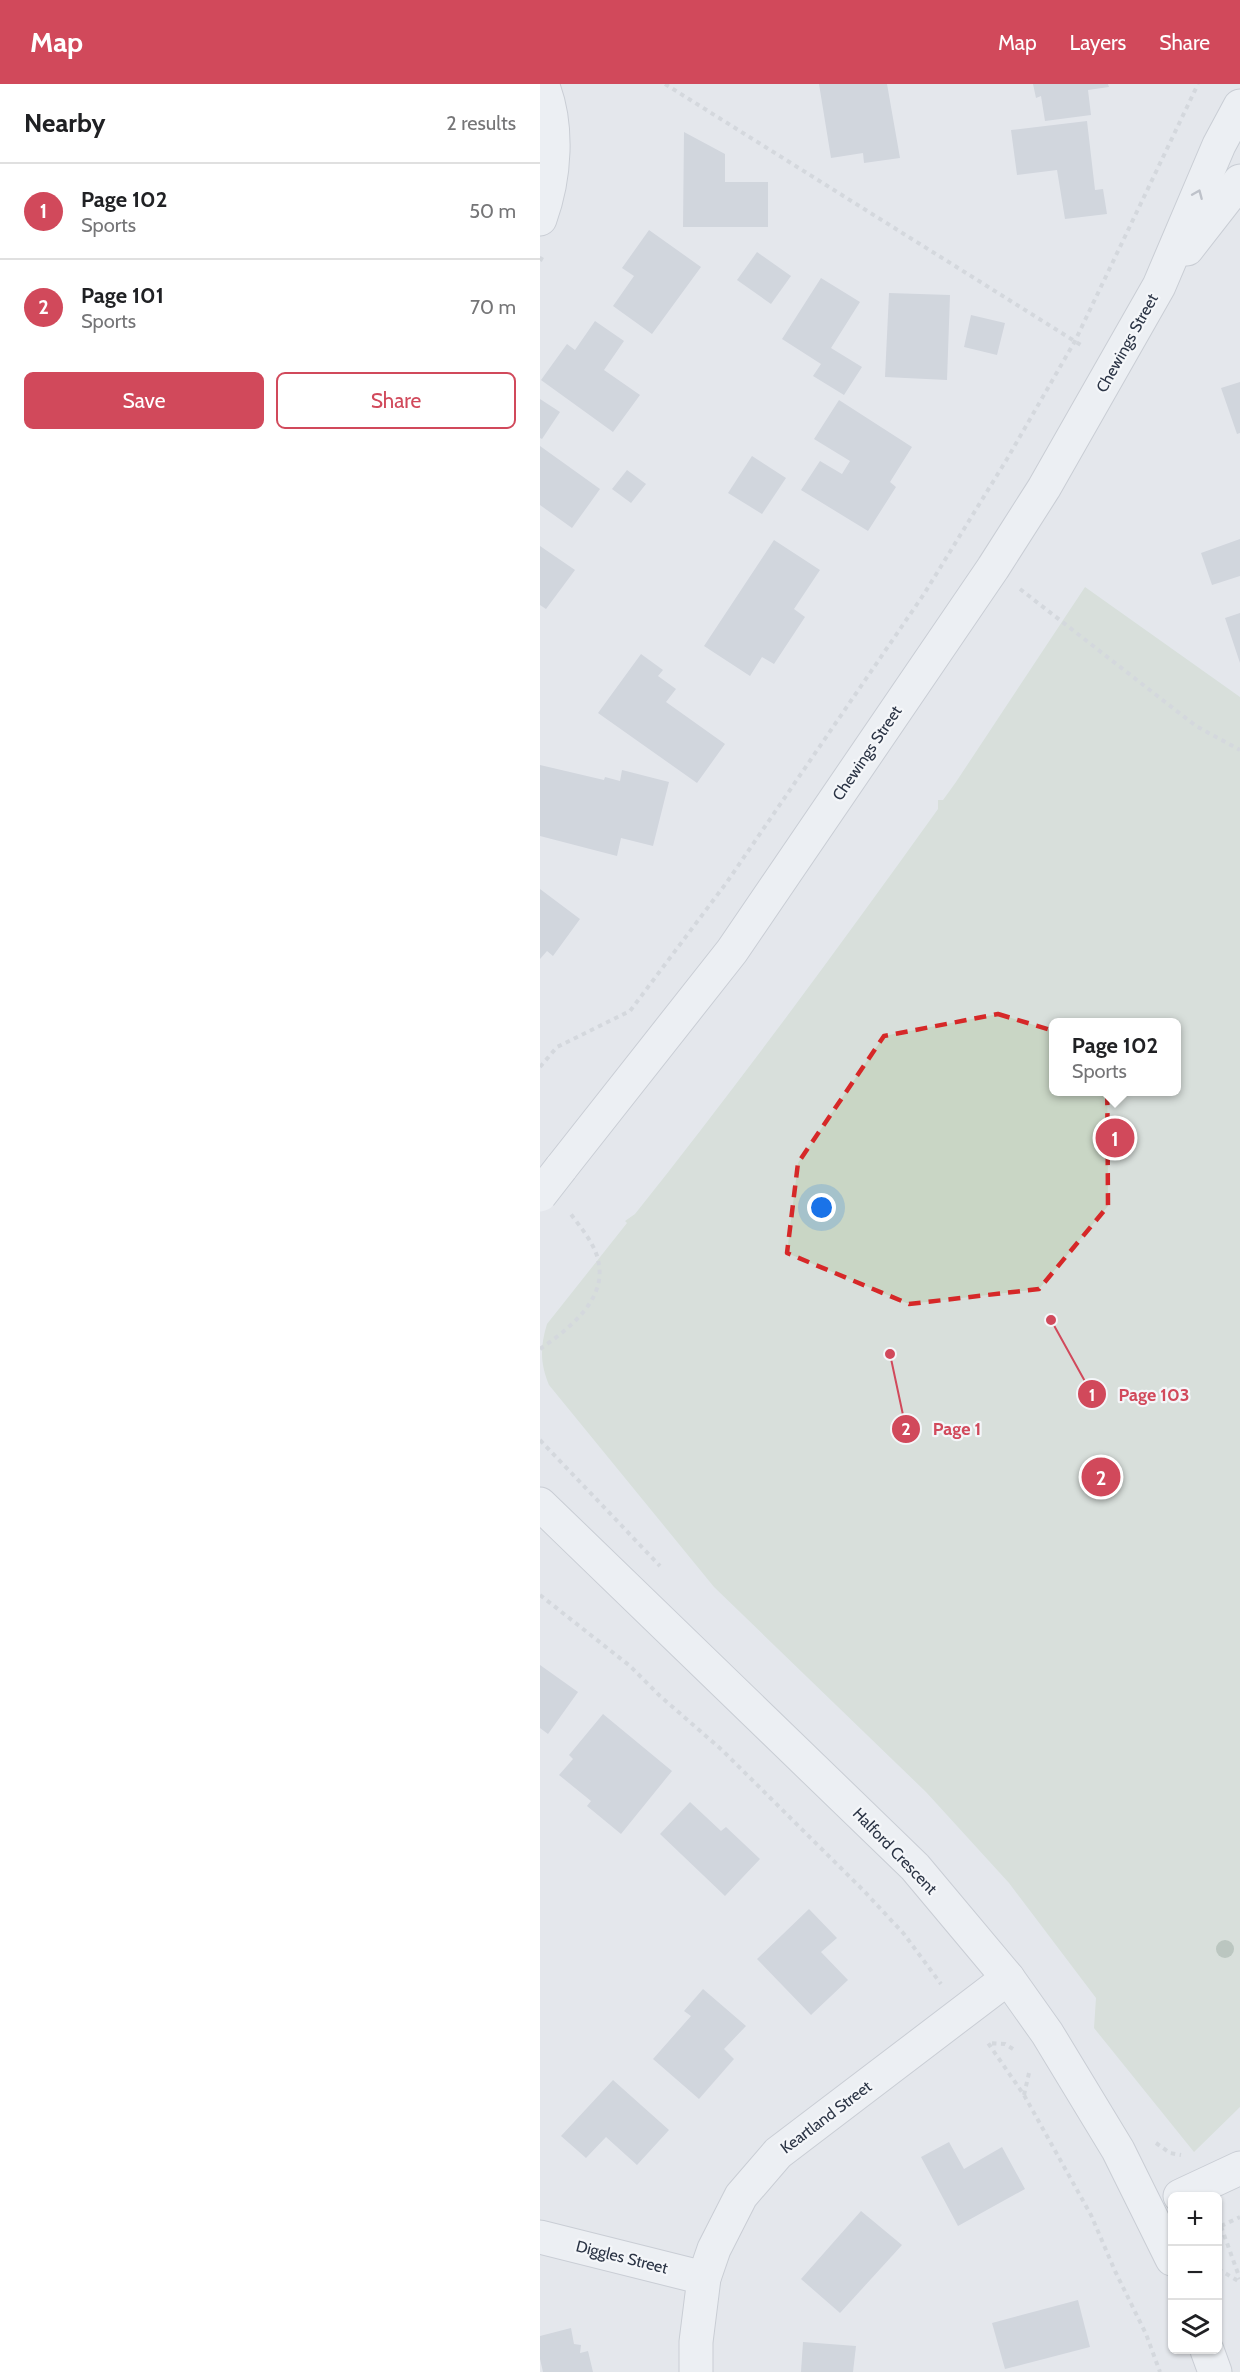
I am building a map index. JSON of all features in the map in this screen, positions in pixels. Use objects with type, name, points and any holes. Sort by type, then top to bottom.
[{"type":"street","points":[[540,219],[546,202],[553,149],[547,96],[542,84]]},
{"type":"street","name":"Chewings Street","points":[[552,1200],[561,1168],[732,951],[993,568],[1044,488],[1115,367],[1159,286],[1219,145],[1240,106]]},
{"type":"street","name":"Chewings Street","points":[[1159,286],[1240,181]]},
{"type":"street","name":"Halford Crescent","points":[[540,1504],[915,1867],[1008,1978],[1053,2042],[1118,2150],[1161,2206],[1170,2246]]},
{"type":"street","name":"Keartland Street","points":[[696,2372],[696,2342],[704,2278],[714,2249],[741,2196],[778,2153],[1008,1978]]},
{"type":"street","points":[[1189,2192],[1240,2168]]},
{"type":"street","name":"Diggles Street","points":[[540,2236],[704,2278]]},
{"type":"street","points":[[1209,2354],[1215,2372]]},
{"type":"path","points":[[665,84],[1115,367]]},
{"type":"path","points":[[540,1066],[557,1047],[630,1011],[727,882],[924,594],[1007,459],[1075,341],[1197,84]]},
{"type":"path","points":[[993,568],[1196,726],[1240,750]]},
{"type":"path","points":[[540,1349],[560,1335],[590,1303],[598,1285],[599,1265],[590,1240],[552,1200]]},
{"type":"path","points":[[540,1594],[630,1666],[660,1696],[722,1750],[896,1925],[988,2043],[1024,2095],[1091,2215],[1146,2334],[1160,2372]]},
{"type":"path","points":[[988,2043],[1005,2044],[1022,2055]]},
{"type":"path","points":[[1024,2095],[1030,2070]]},
{"type":"path","points":[[1222,2226],[1240,2217]]},
{"type":"path","points":[[1222,2229],[1240,2280]]},
{"type":"path","points":[[1222,2271],[1240,2280]]},
{"type":"highlighted area","points":[[998,1014],[1107,1047],[1108,1206],[1039,1289],[909,1304],[787,1253],[798,1163],[884,1036]]},
{"type":"green space","points":[[1085,587],[1240,697],[1240,2107],[1194,2152],[1094,2028],[1096,1998],[1009,1883],[926,1792],[714,1587],[549,1385],[544,1369],[542,1348],[547,1324],[627,1223],[625,1221],[635,1214],[751,1064],[938,809],[938,800],[943,800]]},
{"type":"building","points":[[819,84],[887,84],[900,158],[864,163],[863,153],[831,158]]},
{"type":"building","points":[[1033,84],[1108,84],[1109,87],[1088,90],[1091,115],[1045,121],[1041,96],[1036,98]]},
{"type":"building","points":[[1087,121],[1095,190],[1103,189],[1107,214],[1065,219],[1057,170],[1017,175],[1011,130]]},
{"type":"building","points":[[684,132],[725,154],[725,182],[768,182],[768,227],[683,227]]},
{"type":"building","points":[[649,230],[701,267],[652,334],[613,306],[634,276],[622,268]]},
{"type":"building","points":[[757,252],[791,276],[771,304],[737,280]]},
{"type":"building","points":[[821,278],[860,302],[831,348],[862,367],[844,395],[813,376],[821,364],[782,339]]},
{"type":"building","points":[[889,293],[950,295],[947,380],[885,377]]},
{"type":"building","points":[[971,315],[1005,323],[997,355],[964,347]]},
{"type":"building","points":[[595,321],[624,341],[604,370],[640,395],[613,432],[541,380],[567,344],[575,350]]},
{"type":"building","points":[[1240,382],[1240,433],[1237,434],[1221,388]]},
{"type":"building","points":[[540,399],[560,412],[542,439],[540,438]]},
{"type":"building","points":[[839,400],[912,447],[890,482],[896,487],[868,531],[801,490],[820,461],[842,474],[850,461],[814,439]]},
{"type":"building","points":[[540,446],[600,489],[572,528],[540,505]]},
{"type":"building","points":[[752,456],[786,478],[762,514],[728,493]]},
{"type":"building","points":[[627,470],[646,484],[631,503],[612,489]]},
{"type":"building","points":[[1240,539],[1240,576],[1212,585],[1201,553]]},
{"type":"building","points":[[774,540],[820,570],[794,609],[805,617],[774,664],[762,657],[750,676],[704,646]]},
{"type":"building","points":[[540,546],[575,570],[546,609],[540,605]]},
{"type":"building","points":[[1240,613],[1240,663],[1225,618]]},
{"type":"building","points":[[641,654],[663,670],[658,676],[676,689],[666,702],[725,744],[697,783],[598,713]]},
{"type":"building","points":[[540,765],[604,780],[605,777],[620,781],[622,770],[669,782],[653,846],[621,838],[617,856],[540,836]]},
{"type":"building","points":[[540,889],[580,919],[553,956],[547,951],[540,959]]},
{"type":"building","points":[[540,1665],[578,1692],[548,1734],[540,1728]]},
{"type":"building","points":[[603,1714],[672,1771],[621,1834],[587,1806],[591,1801],[559,1775],[573,1759],[569,1755]]},
{"type":"building","points":[[690,1802],[721,1831],[726,1827],[760,1859],[725,1896],[660,1834]]},
{"type":"building","points":[[809,1909],[837,1938],[821,1952],[848,1980],[811,2015],[757,1959]]},
{"type":"building","points":[[703,1989],[746,2026],[724,2049],[734,2059],[699,2099],[653,2059],[691,2016],[684,2011]]},
{"type":"building","points":[[613,2080],[669,2130],[637,2165],[606,2137],[586,2158],[561,2136]]},
{"type":"building","points":[[949,2142],[964,2169],[1002,2147],[1025,2189],[958,2226],[921,2157]]},
{"type":"building","points":[[861,2211],[902,2245],[840,2313],[801,2279]]},
{"type":"building","points":[[1078,2300],[1090,2347],[1005,2369],[992,2323]]},
{"type":"building","points":[[571,2328],[574,2344],[581,2345],[580,2353],[588,2351],[593,2372],[543,2372],[540,2359],[540,2336]]},
{"type":"building","points":[[803,2342],[856,2346],[853,2372],[801,2372]]},
{"type":"place","name":"Page 102","points":[[1115,1138]]},
{"type":"place","name":"Page 103","points":[[1051,1320]]},
{"type":"place","name":"Page 1","points":[[890,1354]]},
{"type":"place","name":"Page 101","points":[[1101,1477]]}]
